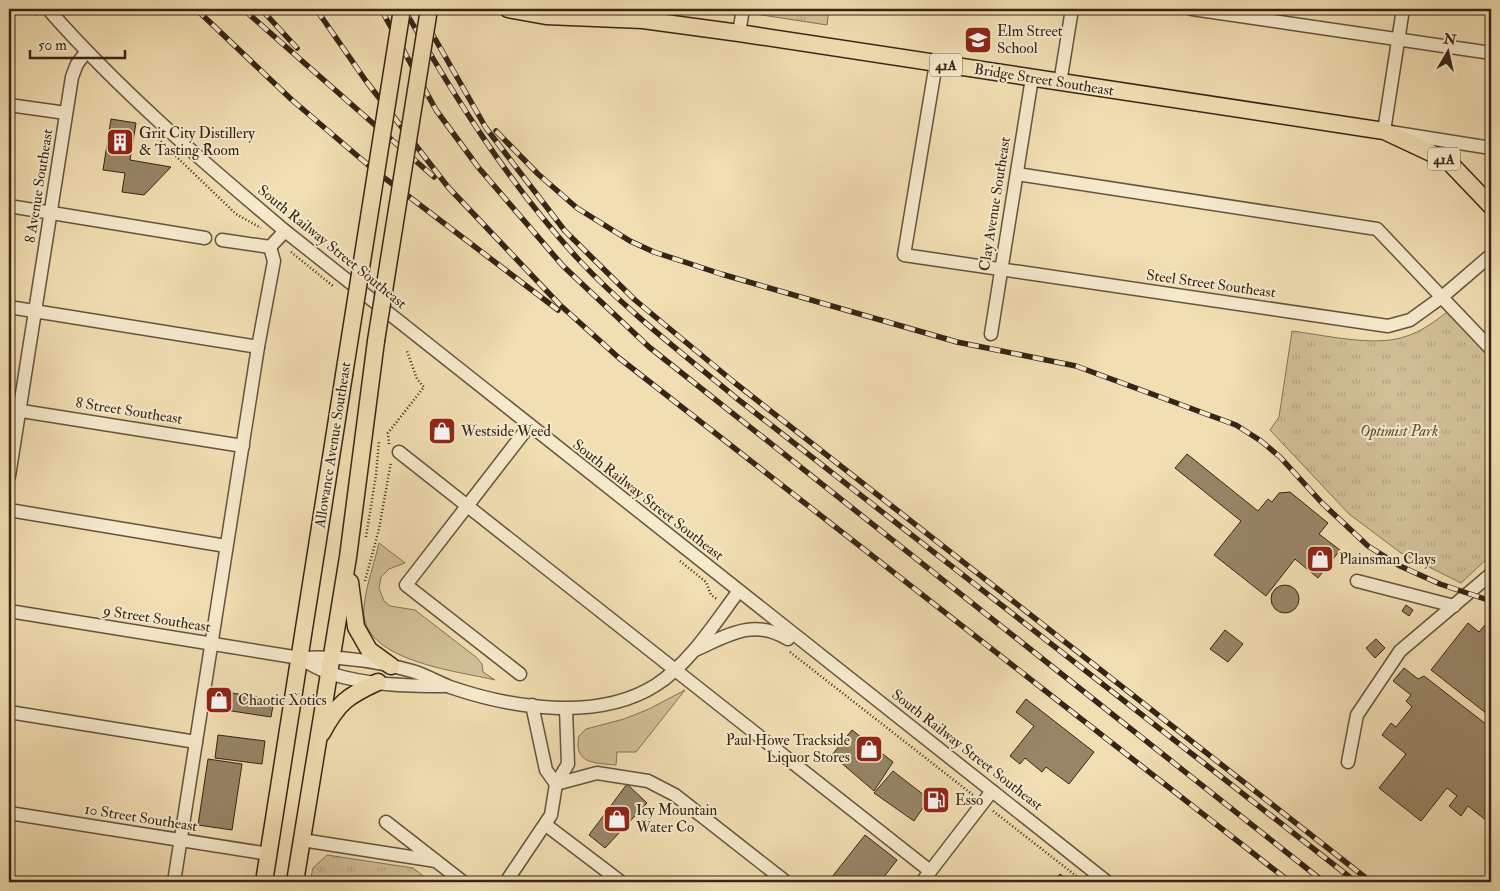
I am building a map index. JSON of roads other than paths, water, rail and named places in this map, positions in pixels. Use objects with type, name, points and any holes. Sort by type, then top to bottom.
[{"type":"main road","name":"Allowance Avenue Southeast","points":[[264,882],[402,9]]},
{"type":"main road","name":"Allowance Avenue Southeast","points":[[295,882],[348,557],[376,341],[429,9]]},
{"type":"main road","name":"Bridge Street Southeast","points":[[508,9],[546,16],[643,20],[740,33],[1384,131]]},
{"type":"main road","name":"41A","points":[[1384,131],[1448,161],[1491,206]]},
{"type":"main road","points":[[348,557],[356,627],[369,650],[392,666]]},
{"type":"main road","points":[[316,746],[340,704],[353,693],[378,682]]},
{"type":"street","name":"South Railway Street Southeast","points":[[48,9],[86,52],[178,140],[285,231],[738,592],[1107,882]]},
{"type":"street","points":[[740,33],[743,9]]},
{"type":"street","points":[[1060,83],[1072,9]]},
{"type":"street","points":[[1192,9],[1491,53]]},
{"type":"street","points":[[1384,131],[1403,9]]},
{"type":"street","name":"8 Avenue Southeast","points":[[9,476],[14,409],[35,311],[66,113],[74,72],[86,52]]},
{"type":"street","name":"Steel Street Southeast","points":[[936,63],[904,255],[1388,326],[1410,320],[1442,298],[1491,255]]},
{"type":"street","name":"Clay Avenue Southeast","points":[[991,334],[1032,78]]},
{"type":"street","points":[[9,105],[66,113]]},
{"type":"street","name":"Bridge Street Southeast","points":[[1384,131],[1491,148]]},
{"type":"street","points":[[1017,174],[1377,229],[1491,349]]},
{"type":"street","points":[[9,206],[205,238]]},
{"type":"street","points":[[270,246],[285,231]]},
{"type":"street","points":[[222,240],[270,246]]},
{"type":"street","points":[[174,882],[258,347],[274,261],[270,246]]},
{"type":"street","points":[[9,307],[258,347]]},
{"type":"street","name":"8 Street Southeast","points":[[14,409],[243,446]]},
{"type":"street","points":[[520,674],[406,585],[529,426]]},
{"type":"street","points":[[393,450],[930,871]]},
{"type":"street","points":[[9,510],[226,546]]},
{"type":"street","points":[[1348,762],[1357,715],[1400,651],[1491,574]]},
{"type":"street","points":[[1357,581],[1454,606]]},
{"type":"street","name":"9 Street Southeast","points":[[9,612],[300,658],[331,656],[392,666],[432,678],[449,686],[532,705],[566,709],[600,706],[628,698],[655,686],[693,651],[738,592]]},
{"type":"street","points":[[693,651],[743,630],[758,628],[777,632],[835,667]]},
{"type":"street","name":"9 Street Southeast","points":[[300,658],[328,673],[404,686],[449,686]]},
{"type":"street","points":[[532,705],[546,770],[556,784]]},
{"type":"street","points":[[506,882],[546,825],[554,802],[556,784],[568,764],[566,709]]},
{"type":"street","points":[[9,712],[196,742]]},
{"type":"street","points":[[556,784],[597,773],[648,781],[675,795],[786,882]]},
{"type":"street","points":[[922,882],[992,791]]},
{"type":"street","name":"10 Street Southeast","points":[[9,813],[268,854]]},
{"type":"street","points":[[386,822],[463,882]]},
{"type":"street","points":[[546,825],[621,882]]},
{"type":"street","points":[[302,840],[436,861]]},
{"type":"railway","points":[[196,9],[292,100],[374,170],[558,310]]},
{"type":"railway","points":[[243,9],[434,177]]},
{"type":"railway","points":[[261,9],[297,48]]},
{"type":"railway","points":[[316,9],[366,81],[448,187],[560,305],[619,358],[1290,882]]},
{"type":"railway","points":[[381,9],[436,110],[478,167],[563,266],[649,347],[1324,882]]},
{"type":"railway","points":[[404,9],[463,107],[506,171],[553,231],[579,260],[616,296],[735,397],[1356,882]]},
{"type":"railway","points":[[418,9],[486,128],[565,231],[635,300],[735,383],[1371,882]]},
{"type":"railway","points":[[496,131],[538,174],[577,208],[630,241],[654,252],[721,274],[957,342],[1076,366],[1236,425],[1261,441],[1280,457],[1322,503],[1368,546],[1400,566],[1440,584],[1491,601]]},
{"type":"place","name":"Elm Street School","points":[[978,40]]},
{"type":"place","name":"Grit City Distillery & Tasting Room","points":[[120,142]]},
{"type":"place","name":"Westside Weed","points":[[442,431]]},
{"type":"place","name":"Plainsman Clays","points":[[1320,559]]},
{"type":"place","name":"Chaotic Xotics","points":[[219,700]]},
{"type":"place","name":"Paul Howe Trackside Liquor Stores","points":[[869,749]]},
{"type":"place","name":"Esso","points":[[936,800]]},
{"type":"place","name":"Icy Mountain Water Co","points":[[617,819]]},
{"type":"park label","name":"Optimist Park","points":[[1399,431]]}]
